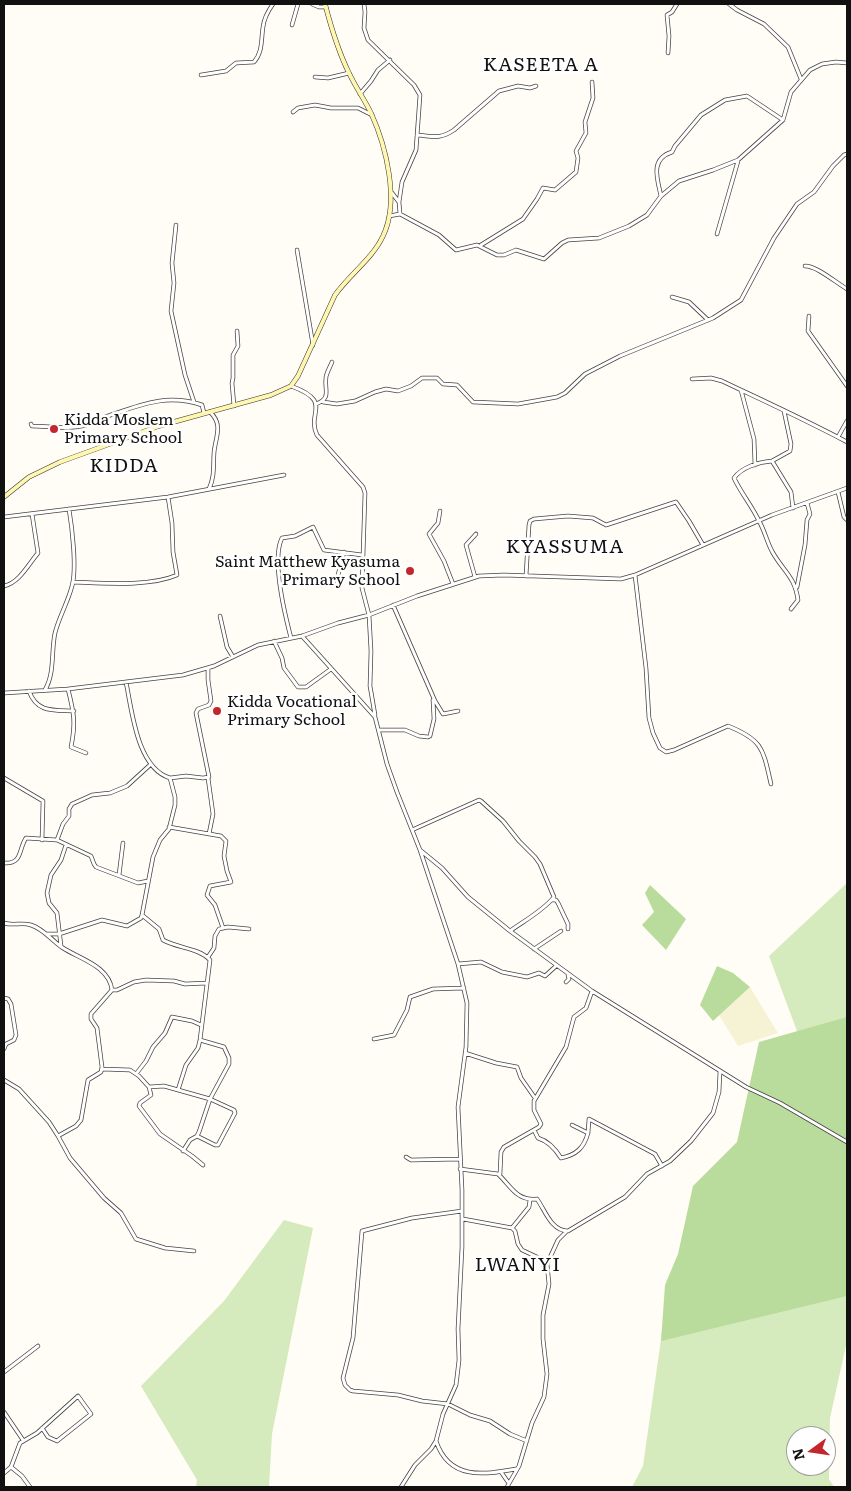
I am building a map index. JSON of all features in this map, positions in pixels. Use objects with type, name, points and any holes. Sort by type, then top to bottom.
[{"type":"street","points":[[201,75],[221,73],[236,63],[254,62],[258,58],[261,48],[264,20],[273,4]]},
{"type":"street","points":[[292,25],[298,4]]},
{"type":"street","points":[[4,497],[29,477],[60,462],[158,426],[271,395],[291,386],[298,376],[336,295],[343,284],[378,246],[384,234],[389,216],[392,193],[387,166],[372,115],[349,73],[326,5],[319,7],[312,4]]},
{"type":"street","points":[[364,4],[366,36],[420,92],[416,150],[402,182],[399,202],[400,214]]},
{"type":"street","points":[[668,53],[667,15],[672,12],[677,4]]},
{"type":"street","points":[[730,4],[737,10],[764,24],[788,47],[801,79]]},
{"type":"street","points":[[360,94],[378,70],[390,60]]},
{"type":"street","points":[[480,246],[497,255],[504,255],[516,250],[544,259],[568,240],[599,238],[629,226],[647,215],[661,196],[679,181],[738,160],[783,120],[791,92],[810,70],[822,64],[847,63]]},
{"type":"street","points":[[315,77],[328,78],[349,73]]},
{"type":"street","points":[[389,216],[400,214],[439,235],[456,250],[480,246],[490,241],[523,219],[543,188],[555,190],[576,172],[578,158],[576,151],[586,133],[585,122],[593,98],[592,82]]},
{"type":"street","points":[[417,135],[434,138],[451,132],[499,91],[518,86],[530,88],[536,86]]},
{"type":"street","points":[[661,196],[657,177],[659,160],[667,153],[672,152],[701,115],[729,99],[748,96],[783,120]]},
{"type":"street","points":[[293,112],[298,108],[315,105],[331,108],[358,108],[372,115]]},
{"type":"street","points":[[316,404],[323,402],[337,404],[355,401],[386,389],[398,390],[411,386],[422,378],[437,378],[443,384],[457,385],[473,402],[518,404],[556,397],[565,393],[592,370],[620,356],[708,320],[741,300],[774,238],[793,209],[814,192],[833,166],[847,154]]},
{"type":"street","points":[[717,234],[738,160]]},
{"type":"street","points":[[392,193],[399,202]]},
{"type":"street","points":[[176,225],[172,263],[174,283],[171,311],[185,375],[194,402]]},
{"type":"street","points":[[297,250],[313,346]]},
{"type":"street","points":[[804,266],[810,266],[819,270],[834,282],[847,289]]},
{"type":"street","points":[[672,297],[689,302],[708,320]]},
{"type":"street","points":[[809,316],[808,331],[847,386]]},
{"type":"street","points":[[234,406],[232,383],[233,355],[238,346],[237,331]]},
{"type":"street","points":[[323,402],[326,397],[326,377],[332,362]]},
{"type":"street","points":[[692,379],[712,378],[813,423],[847,442]]},
{"type":"street","points":[[291,386],[308,393],[316,404],[314,427],[317,435],[363,487],[365,493],[362,588],[369,615],[371,646],[370,686],[375,717],[387,764],[420,850],[458,964],[467,1003],[465,1054],[458,1107],[462,1219],[458,1329],[459,1360],[456,1385],[443,1414],[436,1441],[431,1449],[415,1465],[401,1487]]},
{"type":"street","points":[[741,390],[754,439],[754,465]]},
{"type":"street","points":[[31,424],[32,426],[59,428],[84,426],[158,400],[194,402],[203,406],[204,413]]},
{"type":"street","points":[[784,411],[792,444],[790,451],[772,461],[764,461],[743,469],[734,478],[759,521],[772,551],[796,588],[798,600],[791,610]]},
{"type":"street","points":[[209,489],[215,470],[214,450],[218,431],[216,419],[210,412]]},
{"type":"street","points":[[838,437],[847,421]]},
{"type":"street","points":[[772,461],[791,492],[793,508]]},
{"type":"street","points":[[4,517],[168,496],[284,475]]},
{"type":"street","points":[[4,693],[68,689],[184,675],[208,668],[258,645],[302,636],[338,623],[369,615],[475,577],[504,574],[621,578],[634,575],[759,521],[847,488]]},
{"type":"street","points":[[838,492],[844,517],[847,520]]},
{"type":"street","points":[[73,582],[125,584],[177,575],[168,496]]},
{"type":"street","points":[[526,576],[529,525],[530,521],[534,519],[568,516],[593,518],[606,525],[676,502],[703,545]]},
{"type":"street","points":[[796,588],[806,545],[807,520],[810,514],[807,503]]},
{"type":"street","points":[[45,690],[50,677],[55,634],[73,582],[72,524],[69,509]]},
{"type":"street","points":[[440,511],[438,524],[429,534],[444,561],[453,584]]},
{"type":"street","points":[[4,586],[10,585],[17,579],[38,553],[32,514]]},
{"type":"street","points":[[291,638],[280,578],[278,555],[280,540],[283,537],[295,536],[313,528],[324,550],[362,555]]},
{"type":"street","points":[[475,577],[466,543],[476,534]]},
{"type":"street","points":[[337,586],[344,552]]},
{"type":"street","points":[[634,575],[646,668],[649,718],[660,748],[666,752],[674,750],[726,726],[730,726],[757,742],[766,762],[771,784]]},
{"type":"street","points":[[393,605],[433,697],[444,714],[458,712]]},
{"type":"street","points":[[220,616],[227,647],[232,657]]},
{"type":"street","points":[[302,636],[375,717]]},
{"type":"street","points":[[274,641],[282,658],[284,668],[298,688],[306,687],[331,669]]},
{"type":"street","points":[[208,668],[211,701],[209,705],[198,709],[196,713],[210,777],[208,778],[213,814],[209,834]]},
{"type":"street","points":[[126,682],[137,733],[150,765],[162,775],[170,778],[186,776],[208,778]]},
{"type":"street","points":[[68,689],[74,712],[75,728],[71,748],[86,752]]},
{"type":"street","points":[[30,692],[36,705],[48,710],[74,712]]},
{"type":"street","points":[[379,730],[405,730],[419,736],[430,736],[434,720],[433,697]]},
{"type":"street","points":[[57,840],[72,804],[92,795],[110,793],[127,786],[150,765]]},
{"type":"street","points":[[4,778],[43,801],[42,840]]},
{"type":"street","points":[[46,934],[59,934],[102,920],[127,926],[141,918],[153,857],[160,840],[169,827],[175,797],[170,778]]},
{"type":"street","points":[[412,830],[479,800],[504,821],[540,864],[554,895],[549,904],[510,931]]},
{"type":"street","points":[[169,827],[221,836],[227,843],[224,856],[231,882],[210,886],[207,895],[215,905],[223,928]]},
{"type":"street","points":[[4,863],[11,863],[17,860],[26,838],[57,840],[92,856],[96,867],[138,883],[148,881]]},
{"type":"street","points":[[119,875],[123,842]]},
{"type":"street","points":[[62,947],[57,913],[49,903],[47,893],[51,875],[61,860],[66,845]]},
{"type":"street","points":[[420,850],[442,868],[468,897],[556,966],[592,991],[720,1071],[847,1142]]},
{"type":"street","points":[[552,900],[555,899],[558,903],[568,928]]},
{"type":"street","points":[[142,916],[159,929],[163,940],[208,958]]},
{"type":"street","points":[[4,923],[30,925],[46,934],[62,947],[95,965],[108,977],[112,990]]},
{"type":"street","points":[[178,1090],[186,1066],[198,1048],[200,1040],[210,960],[208,958],[214,948],[216,933],[223,928],[249,929]]},
{"type":"street","points":[[534,949],[561,931]]},
{"type":"street","points":[[458,964],[481,962],[502,972],[527,977],[539,973],[545,976],[556,966]]},
{"type":"street","points":[[566,982],[569,979],[568,974]]},
{"type":"street","points":[[58,1136],[76,1126],[81,1120],[88,1080],[101,1072],[97,1028],[90,1017],[112,990],[146,980],[174,981],[185,984],[207,983]]},
{"type":"street","points":[[374,1039],[394,1035],[407,1010],[410,997],[433,989],[464,988]]},
{"type":"street","points":[[500,1175],[502,1150],[513,1141],[534,1130],[540,1124],[534,1110],[535,1098],[566,1047],[574,1017],[586,1008],[592,991]]},
{"type":"street","points":[[4,998],[10,1001],[16,1035],[12,1042],[6,1044],[4,1049]]},
{"type":"street","points":[[136,1074],[146,1062],[153,1047],[165,1033],[172,1017],[201,1025]]},
{"type":"street","points":[[183,1151],[190,1140],[197,1136],[210,1099],[229,1064],[229,1058],[224,1047],[200,1040]]},
{"type":"street","points":[[465,1054],[517,1067],[521,1078],[535,1098]]},
{"type":"street","points":[[102,1069],[123,1068],[136,1074],[149,1087],[150,1095],[139,1106],[160,1134],[202,1165]]},
{"type":"street","points":[[507,1487],[523,1456],[532,1423],[542,1403],[546,1389],[547,1374],[542,1339],[543,1315],[549,1284],[547,1264],[558,1240],[566,1232],[624,1197],[647,1174],[670,1161],[708,1121],[716,1105],[720,1071]]},
{"type":"street","points":[[4,1080],[19,1089],[49,1122],[70,1158],[104,1198],[122,1213],[136,1239],[165,1248],[194,1251]]},
{"type":"street","points":[[149,1087],[161,1085],[210,1099],[234,1110],[235,1113],[218,1145],[197,1136]]},
{"type":"street","points":[[534,1130],[538,1138],[546,1140],[561,1158],[570,1157],[580,1150],[588,1133],[589,1119],[655,1154],[662,1166]]},
{"type":"street","points":[[572,1126],[588,1133]]},
{"type":"street","points":[[406,1157],[411,1160],[460,1159]]},
{"type":"street","points":[[460,1169],[500,1175],[512,1190],[525,1199],[537,1199],[547,1218],[566,1232]]},
{"type":"street","points":[[512,1228],[530,1207],[530,1200]]},
{"type":"street","points":[[462,1211],[412,1218],[362,1230],[352,1338],[344,1373],[344,1383],[350,1390],[398,1395],[422,1401],[448,1404],[470,1415],[490,1421],[510,1434],[527,1441]]},
{"type":"street","points":[[462,1219],[512,1228],[522,1250],[547,1264]]},
{"type":"street","points":[[4,1372],[38,1346]]},
{"type":"street","points":[[4,1473],[11,1467],[18,1446],[23,1440],[42,1428],[78,1396],[91,1414],[56,1441],[48,1437],[42,1428]]},
{"type":"street","points":[[4,1412],[23,1440]]},
{"type":"street","points":[[436,1441],[439,1451]]},
{"type":"street","points":[[431,1449],[439,1451],[462,1472],[478,1474],[516,1469]]},
{"type":"street","points":[[11,1467],[22,1476],[30,1487]]},
{"type":"street","points":[[501,1472],[508,1482]]},
{"type":"shaded area","points":[[750,987],[778,1033],[738,1046],[719,1015]]},
{"type":"green space","points":[[847,883],[847,1341],[830,1426],[786,1426],[786,1476],[829,1476],[834,1487],[632,1487],[643,1466],[670,1276],[816,1082],[769,956]]},
{"type":"green space","points":[[650,885],[686,919],[666,950],[642,925],[654,912],[645,893]]},
{"type":"green space","points":[[717,966],[733,973],[750,987],[713,1021],[700,1005]]},
{"type":"green space","points":[[847,1017],[847,1296],[661,1341],[665,1285],[678,1254],[693,1186],[737,1142],[759,1042]]},
{"type":"green space","points":[[284,1220],[313,1228],[272,1434],[269,1487],[196,1487],[197,1480],[141,1386],[224,1301]]},
{"type":"place","name":"Kidda Moslem Primary School","points":[[54,429]]},
{"type":"place","name":"Saint Matthew Kyasuma Primary School","points":[[410,571]]},
{"type":"place","name":"Kidda Vocational Primary School","points":[[217,711]]},
{"type":"district","name":"KASEETA A","points":[[541,65]]},
{"type":"district","name":"KIDDA","points":[[124,466]]},
{"type":"district","name":"KYASSUMA","points":[[565,547]]},
{"type":"district","name":"LWANYI","points":[[518,1265]]}]
